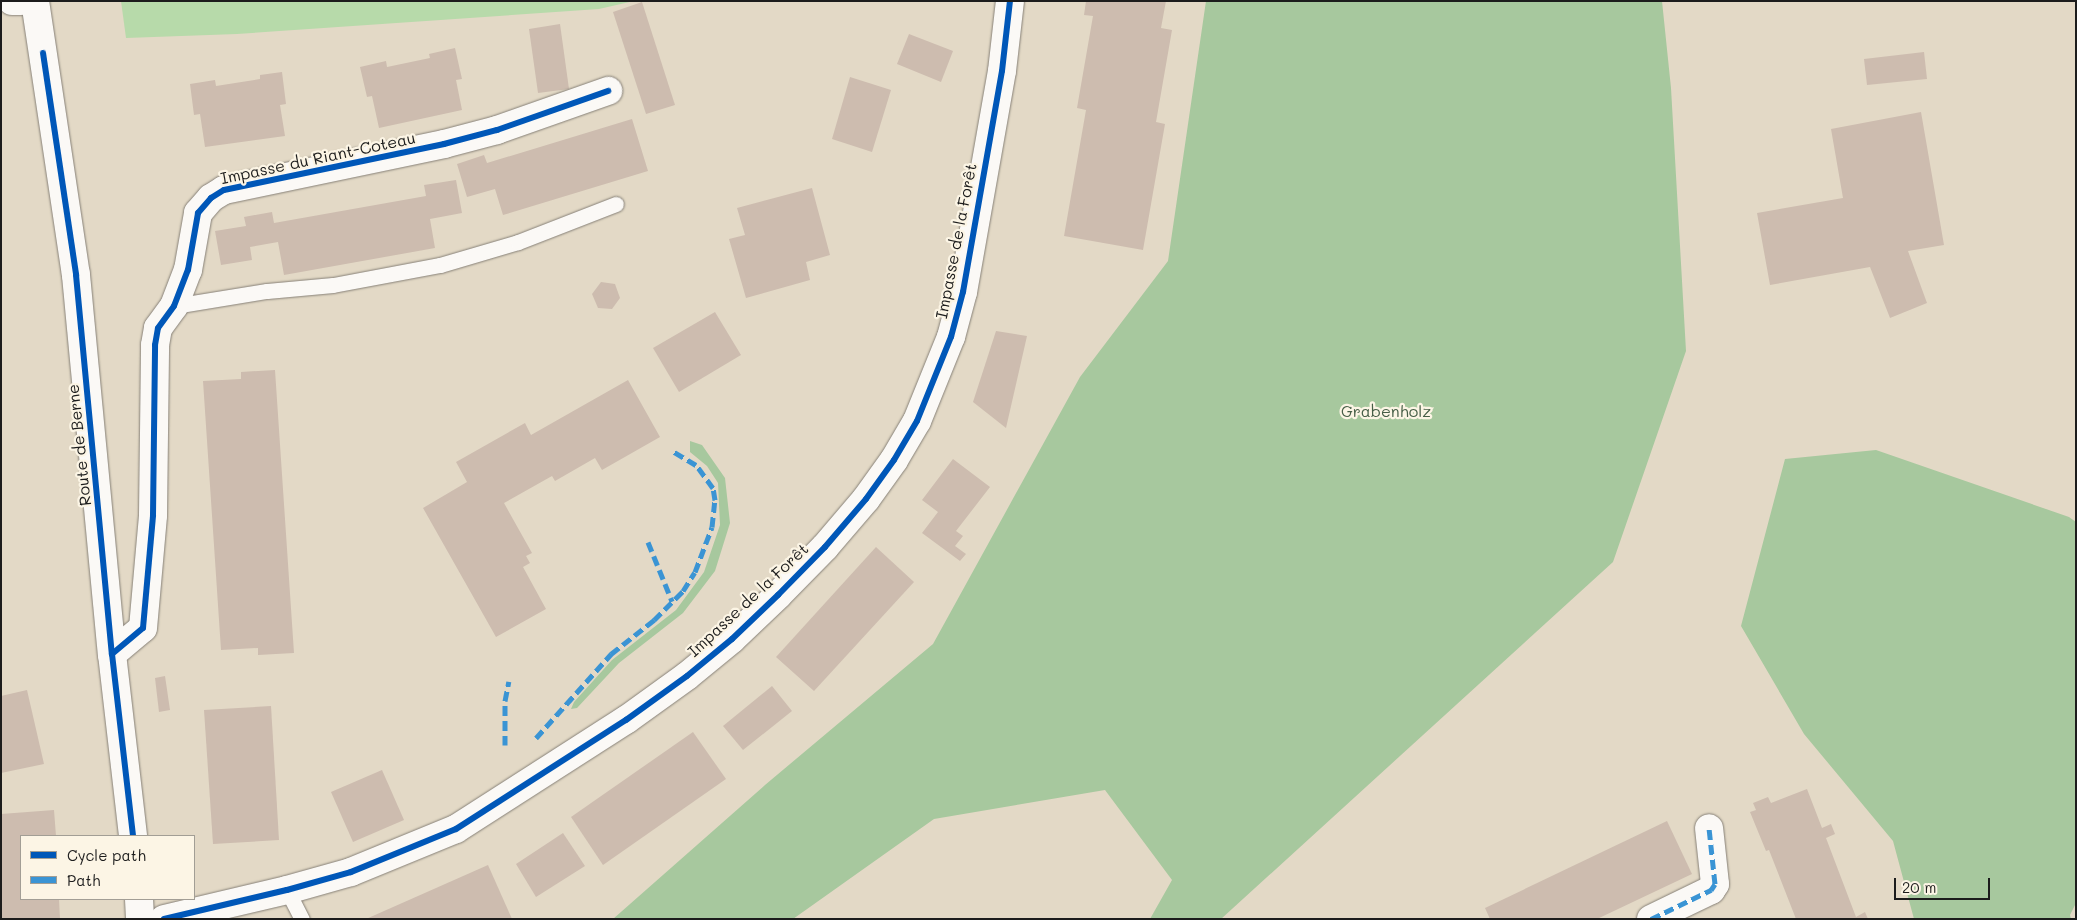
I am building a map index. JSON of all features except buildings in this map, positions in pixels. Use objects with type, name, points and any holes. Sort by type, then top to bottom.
[{"type":"street","points":[[12,1],[21,1]]},
{"type":"street","name":"Route de Berne","points":[[34,1],[76,275],[112,654],[133,835]]},
{"type":"street","name":"Impasse de la Forêt","points":[[164,919],[287,890],[351,872],[456,829],[626,720],[686,676],[732,639],[798,574],[866,499],[894,460],[917,421],[951,337],[963,292],[1002,71],[1010,1]]},
{"type":"street","name":"Impasse du Riant-Coteau","points":[[112,654],[143,628],[153,515],[155,345],[158,328],[174,306],[188,270],[198,213],[211,198],[224,190],[444,144],[497,130],[608,92]]},
{"type":"street","points":[[1650,919],[1711,890],[1716,884],[1709,828]]},
{"type":"street","points":[[139,900],[140,919]]},
{"type":"lane","points":[[174,306],[268,291],[333,285],[440,265],[518,242],[616,204]]},
{"type":"lane","points":[[287,890],[302,919]]},
{"type":"green space","points":[[121,1],[634,1],[599,9],[237,34],[126,38]]},
{"type":"green space","name":"Grabenholz","points":[[1206,1],[1662,1],[1671,88],[1686,351],[1613,562],[1221,919],[1150,919],[1172,880],[1105,790],[934,819],[793,919],[613,919],[765,785],[933,644],[1080,377],[1168,261]]},
{"type":"green space","points":[[690,441],[702,445],[725,478],[730,523],[715,571],[683,613],[619,663],[577,708],[571,709],[574,702],[612,660],[676,610],[704,572],[720,525],[718,483],[707,466],[690,452]]},
{"type":"green space","points":[[1876,450],[2069,517],[2076,522],[2076,903],[2070,915],[2071,919],[1914,919],[1893,841],[1804,734],[1741,626],[1785,459]]},
{"type":"marked path","points":[[536,738],[611,654],[654,620],[683,591],[695,572],[712,527],[715,500],[713,488],[696,465],[671,450]]},
{"type":"marked path","points":[[648,542],[672,601]]},
{"type":"marked path","points":[[505,745],[505,701],[509,681]]},
{"type":"marked path","points":[[1651,919],[1711,890],[1715,884],[1709,828]]},
{"type":"cycle path","points":[[164,919],[287,890],[351,872],[456,829],[626,720],[687,676],[732,639],[825,547],[866,499],[894,460],[917,421],[951,337],[963,292],[1002,71],[1010,1]]},
{"type":"cycle path","points":[[43,53],[76,275],[112,654],[133,835]]},
{"type":"cycle path","points":[[112,654],[143,628],[153,515],[155,345],[158,328],[174,306],[188,270],[198,213],[211,198],[224,190],[444,144],[497,130],[608,91]]}]
